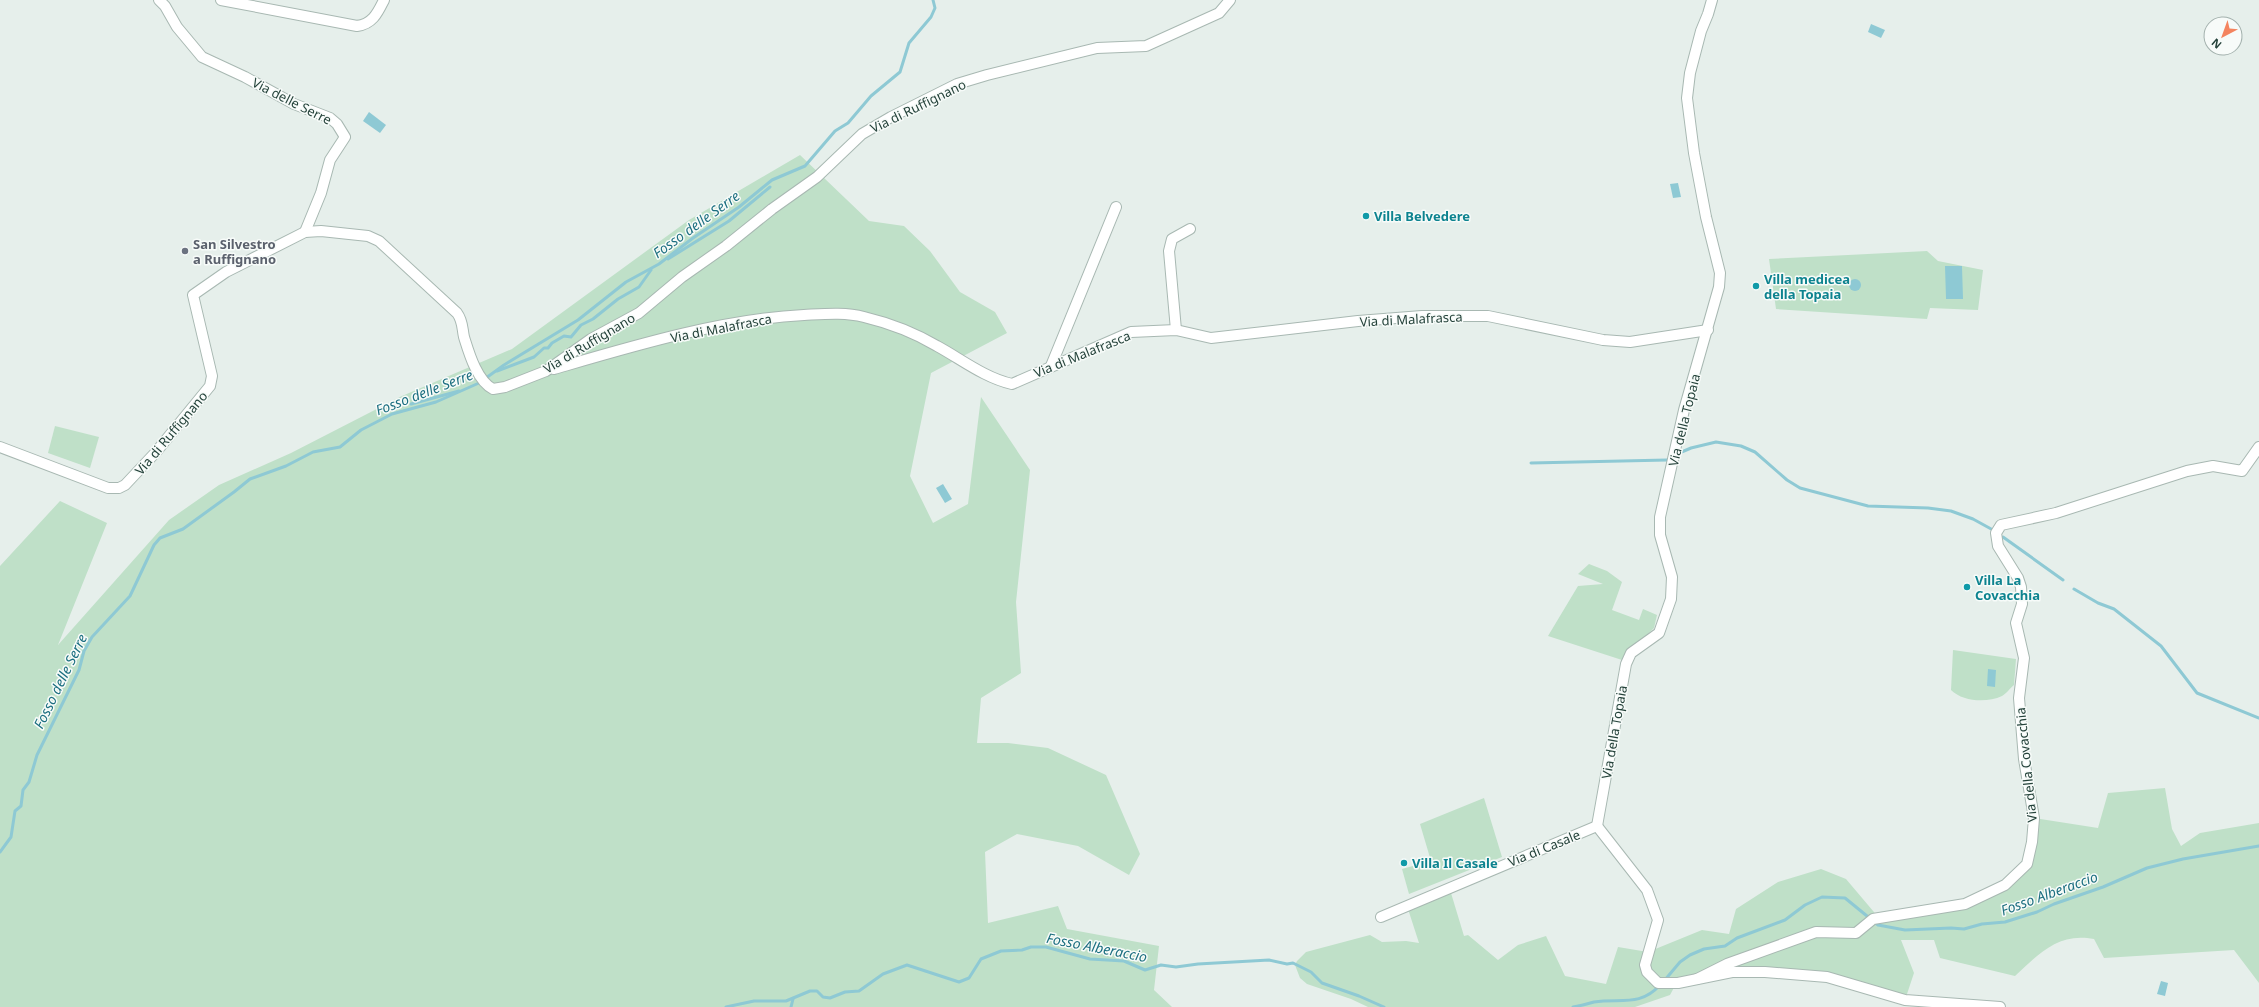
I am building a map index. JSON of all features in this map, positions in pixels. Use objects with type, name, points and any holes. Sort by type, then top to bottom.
[{"type":"street","name":"Via delle Serre","points":[[159,0],[165,6],[177,27],[202,57],[244,77],[294,104],[330,118],[342,129],[345,137],[330,160],[321,193],[305,232]]},
{"type":"street","points":[[221,0],[357,26],[369,22],[377,14],[384,0]]},
{"type":"street","name":"Via di Ruffignano","points":[[0,447],[108,488],[118,488],[125,485],[156,452],[210,386],[212,376],[193,295],[226,272],[305,232],[321,231],[368,236],[379,241],[461,318],[469,350],[482,379],[494,389],[505,387],[546,371],[591,339],[639,312],[682,277],[726,246],[772,209],[816,177],[862,134],[891,117],[957,84],[987,75],[1097,48],[1146,46],[1219,12],[1230,0]]},
{"type":"street","name":"Via della Topaia","points":[[1597,826],[1626,664],[1631,653],[1659,633],[1671,600],[1672,577],[1660,535],[1660,517],[1684,410],[1719,287],[1720,273],[1706,217],[1694,153],[1687,98],[1691,66],[1712,0]]},
{"type":"street","points":[[1051,366],[1116,207]]},
{"type":"street","points":[[1176,330],[1169,251],[1172,239],[1190,229]]},
{"type":"street","name":"Via di Malafrasca","points":[[546,371],[632,347],[759,318],[830,313],[863,316],[895,327],[936,345],[999,381],[1012,384],[1131,332],[1176,330],[1211,338],[1358,320],[1422,316],[1488,316],[1603,340],[1630,342],[1708,330]]},
{"type":"street","name":"Via della Covacchia","points":[[1697,979],[1726,964],[1816,932],[1856,933],[1870,922],[1965,904],[2005,885],[2027,864],[2034,818],[2024,760],[2019,698],[2024,658],[2016,623],[2022,604],[2021,587],[2018,578],[1998,546],[1996,533],[2001,525],[2056,513],[2187,471],[2213,466],[2242,471],[2259,446]]},
{"type":"street","points":[[1597,826],[1647,890],[1652,901],[1658,920],[1646,961],[1646,972],[1658,982],[1678,983],[1732,972],[1827,977],[1905,1000],[2000,1007]]},
{"type":"street","name":"Via di Casale","points":[[1381,917],[1597,826]]},
{"type":"green space","points":[[800,155],[869,221],[904,226],[930,251],[960,292],[995,312],[1007,333],[931,373],[910,476],[933,523],[968,504],[981,397],[1030,470],[1016,602],[1021,673],[981,698],[977,743],[1008,743],[1048,748],[1106,775],[1140,854],[1129,875],[1078,846],[1017,834],[985,852],[988,923],[1058,906],[1067,929],[1159,946],[1154,990],[1172,1007],[0,1007],[0,566],[60,501],[107,523],[58,645],[169,520],[219,485],[291,453],[402,396],[512,349],[689,220]]},
{"type":"green space","points":[[1927,251],[1938,261],[1983,270],[1978,310],[1930,308],[1927,319],[1776,309],[1769,259]]},
{"type":"green space","points":[[55,426],[99,437],[90,468],[48,453]]},
{"type":"green space","points":[[1589,564],[1607,571],[1622,582],[1612,610],[1639,620],[1643,609],[1657,615],[1654,628],[1622,660],[1548,636],[1578,586],[1603,584],[1578,574]]},
{"type":"green space","points":[[1953,650],[2016,659],[2014,685],[2002,696],[1989,700],[1968,699],[1956,694],[1951,690]]},
{"type":"green space","points":[[2165,788],[2172,829],[2181,846],[2200,833],[2259,823],[2259,983],[2234,950],[2104,958],[2094,939],[2081,938],[2070,939],[2050,947],[2032,960],[2015,976],[1940,958],[1934,940],[1901,940],[1914,973],[1905,1000],[1852,984],[1765,972],[1677,982],[1670,995],[1635,1007],[1368,1007],[1351,999],[1307,984],[1300,978],[1295,965],[1306,952],[1370,935],[1382,942],[1406,941],[1419,943],[1408,909],[1451,893],[1464,936],[1468,935],[1498,960],[1518,945],[1546,936],[1565,976],[1606,984],[1618,947],[1648,952],[1702,930],[1729,934],[1736,909],[1778,882],[1821,869],[1846,879],[1879,918],[1965,904],[2005,885],[2027,864],[2034,818],[2098,828],[2108,793]]},
{"type":"green space","points":[[1484,798],[1502,857],[1409,894],[1402,869],[1431,861],[1420,824]]},
{"type":"water","points":[[1871,24],[1885,30],[1881,38],[1868,32]]},
{"type":"water","points":[[369,112],[386,125],[380,133],[363,121]]},
{"type":"water","points":[[1678,183],[1681,197],[1673,198],[1670,184]]},
{"type":"water","points":[[1945,266],[1962,266],[1963,299],[1946,299]]},
{"type":"water","points":[[1853,279],[1857,279],[1861,285],[1857,291],[1853,291],[1849,287],[1849,283]]},
{"type":"water","points":[[943,484],[952,499],[945,503],[936,488]]},
{"type":"water","points":[[1988,669],[1996,670],[1995,687],[1987,686]]},
{"type":"water","points":[[2161,981],[2168,983],[2165,996],[2157,994]]},
{"type":"waterway","name":"Fosso delle Serre","points":[[0,852],[11,837],[15,811],[21,806],[23,790],[29,782],[37,755],[79,670],[84,651],[92,637],[130,596],[154,545],[160,538],[183,529],[250,479],[286,466],[313,452],[340,447],[361,430],[392,414],[436,402],[479,383],[504,365],[578,320],[626,282],[659,264],[693,238],[739,207],[772,180],[805,166],[835,131],[848,123],[871,96],[900,72],[909,43],[931,17],[935,8],[933,0]]},
{"type":"waterway","points":[[668,259],[729,221],[770,187]]},
{"type":"waterway","points":[[497,371],[534,357],[544,348],[548,348],[552,343],[564,336],[571,337],[581,325],[593,319],[618,299],[639,287],[651,270]]},
{"type":"waterway","points":[[411,404],[459,391]]},
{"type":"waterway","points":[[1677,454],[1691,448],[1716,442],[1741,446],[1755,452],[1787,480],[1800,488],[1868,506],[1928,508],[1951,511],[1973,519],[1993,530]]},
{"type":"waterway","points":[[1531,463],[1667,460]]},
{"type":"waterway","points":[[2003,537],[2063,580]]},
{"type":"waterway","points":[[2074,589],[2098,603],[2114,609],[2161,646],[2197,693],[2259,718]]},
{"type":"waterway","name":"Fosso Alberaccio","points":[[1664,981],[1680,962],[1690,955],[1704,949],[1725,946],[1737,938],[1785,920],[1805,905],[1822,897],[1845,898],[1878,925],[1905,930],[1951,928],[1964,929],[1982,924],[2005,922],[2037,912],[2054,904],[2103,887],[2147,868],[2183,859],[2259,846]]},
{"type":"waterway","name":"Fosso Alberaccio","points":[[726,1007],[754,1001],[786,1001],[810,991],[817,991],[823,997],[830,998],[845,992],[859,991],[883,974],[907,965],[959,982],[969,978],[981,959],[1001,951],[1022,950],[1031,947],[1046,947],[1090,959],[1124,961],[1145,970],[1161,965],[1176,967],[1198,964],[1269,960],[1287,964],[1293,963],[1311,972],[1322,983],[1359,996],[1384,1007]]},
{"type":"waterway","name":"Fosso Alberaccio","points":[[1573,1007],[1594,1002],[1637,999],[1653,992],[1660,985]]},
{"type":"waterway","name":"Fosso Alberaccio","points":[[791,1007],[793,999]]},
{"type":"place","name":"Villa Belvedere","points":[[1366,216]]},
{"type":"place","name":"San Silvestro a Ruffignano","points":[[185,251]]},
{"type":"place","name":"Villa medicea della Topaia","points":[[1756,286]]},
{"type":"place","name":"Villa La Covacchia","points":[[1967,587]]},
{"type":"place","name":"Villa Il Casale","points":[[1404,863]]}]
